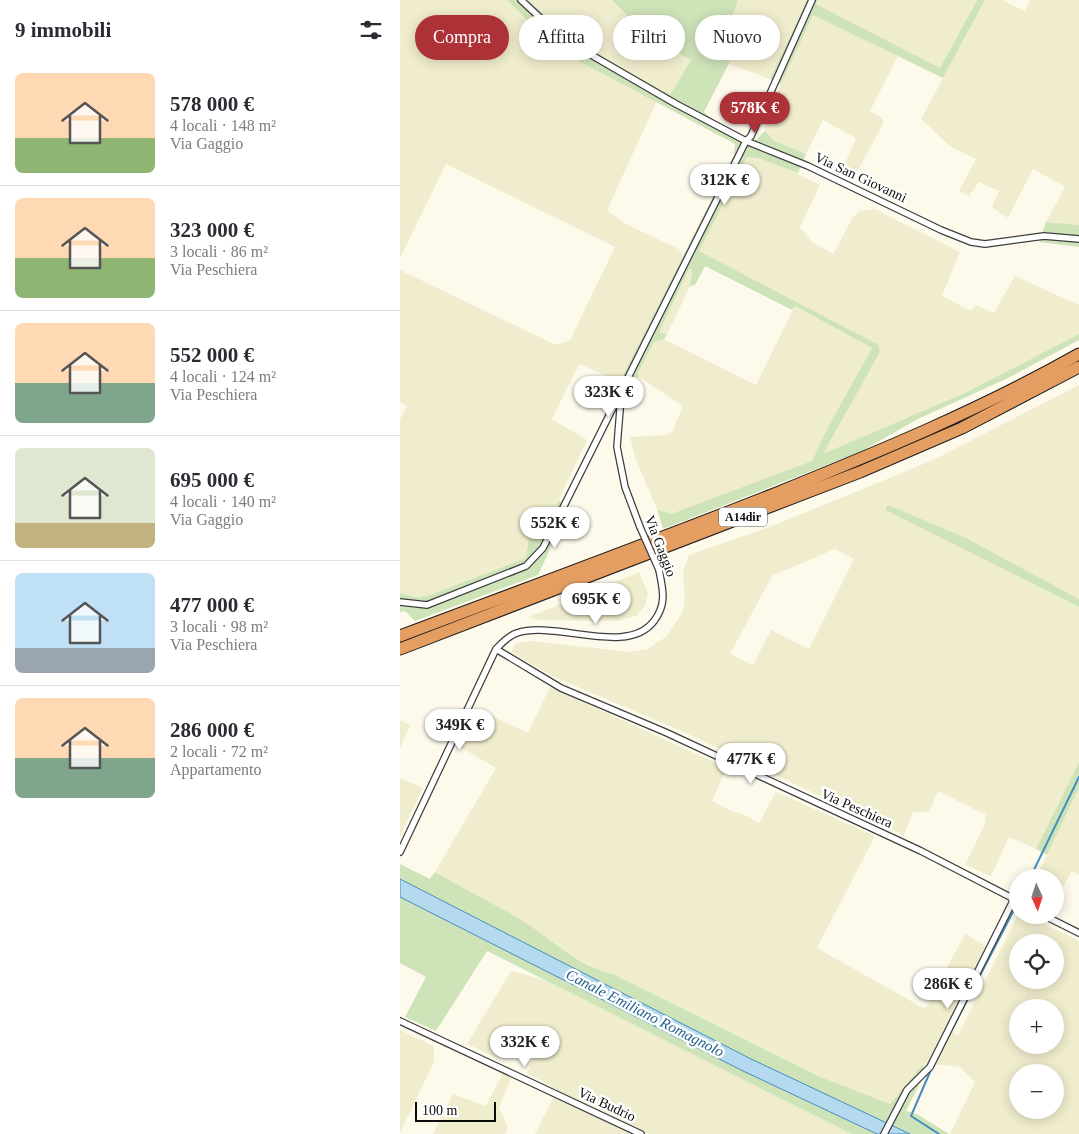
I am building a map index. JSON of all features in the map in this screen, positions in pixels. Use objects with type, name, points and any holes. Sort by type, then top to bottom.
[{"type":"highway","name":"A14dir","points":[[400,636],[706,521],[861,459],[959,416],[1079,354]]},
{"type":"highway","name":"A14dir","points":[[400,649],[860,472],[962,428],[1079,367]]},
{"type":"street","name":"Via San Giovanni","points":[[520,0],[562,38],[746,141],[808,166],[970,242],[1003,242],[1044,236],[1079,239]]},
{"type":"street","points":[[400,602],[427,605],[526,566],[543,548],[746,141],[752,136],[812,0]]},
{"type":"street","name":"Via Gaggio","points":[[400,852],[496,649],[517,633],[535,631],[626,637],[647,630],[660,612],[665,594],[658,570],[625,487],[617,447],[621,391]]},
{"type":"street","name":"Via Peschiera","points":[[496,649],[561,688],[665,732],[921,851],[1009,896]]},
{"type":"street","points":[[884,1134],[906,1090],[930,1066],[1009,914]]},
{"type":"street","points":[[1062,924],[1079,933]]},
{"type":"street","name":"Via Budrio","points":[[400,1020],[641,1134]]},
{"type":"shaded area","points":[[400,0],[507,0],[522,15],[519,15],[519,60],[577,60],[657,101],[607,210],[626,224],[679,249],[683,256],[622,377],[616,380],[579,364],[552,419],[587,440],[546,527],[539,531],[530,529],[526,558],[427,596],[414,597],[400,593],[400,419],[407,406],[400,402],[400,270],[556,345],[570,340],[615,247],[446,164],[400,258]]},
{"type":"shaded area","points":[[528,0],[612,0],[627,15],[613,15],[613,60],[685,60],[685,57],[691,60],[671,96],[603,57],[603,15],[544,15]]},
{"type":"shaded area","points":[[738,0],[807,0],[780,58],[780,15],[733,15]]},
{"type":"shaded area","points":[[818,0],[977,0],[940,68],[816,4]]},
{"type":"shaded area","points":[[985,0],[1002,0],[1025,11],[1030,0],[1079,0],[1079,225],[1046,222],[1065,187],[1033,169],[1008,218],[992,207],[999,191],[979,182],[969,196],[959,191],[976,159],[951,147],[921,119]]},
{"type":"shaded area","points":[[813,14],[898,56],[870,111],[883,118],[883,124],[856,174],[843,168],[856,138],[823,120],[806,154],[775,141],[765,131],[766,117]]},
{"type":"shaded area","points":[[731,60],[779,60],[770,79],[729,64]]},
{"type":"shaded area","points":[[747,157],[758,158],[782,166],[820,185],[800,227],[812,242],[833,254],[853,217],[860,211],[875,209],[960,252],[942,296],[971,311],[976,305],[994,313],[1015,276],[1079,305],[1079,334],[967,392],[822,455],[880,352],[879,345],[698,251]]},
{"type":"shaded area","points":[[689,269],[692,271],[690,286],[667,335],[659,332]]},
{"type":"shaded area","points":[[795,306],[872,348],[829,425],[812,461],[671,514],[657,509],[635,458],[630,437],[666,435],[672,432],[682,408],[680,404],[639,377],[638,373],[654,342],[664,339],[756,385]]},
{"type":"shaded area","points":[[1079,385],[1079,599],[966,538],[889,506],[885,509],[1079,607],[1079,762],[1036,849],[1009,837],[991,876],[965,865],[986,822],[984,820],[986,815],[938,791],[929,812],[913,812],[904,835],[679,730],[554,677],[511,652],[516,643],[532,641],[629,652],[648,649],[667,636],[683,611],[685,598],[683,571],[689,555],[775,525],[933,460]],"holes":[[[835,549],[854,559],[809,649],[771,630],[753,665],[730,654],[772,576]]]},
{"type":"shaded area","points":[[639,572],[648,593],[645,606],[636,616],[617,621],[537,620],[529,617]]},
{"type":"shaded area","points":[[550,687],[727,768],[712,801],[731,811],[743,814],[759,823],[776,792],[875,836],[817,948],[925,1009],[965,934],[986,946],[947,1028],[958,1035],[1014,924],[1044,924],[1079,941],[1079,1134],[950,1134],[975,1082],[960,1067],[924,1063],[890,1104],[818,1076],[613,974],[601,971],[556,947],[522,920],[435,872],[496,768],[457,745],[475,708],[528,733]]},
{"type":"shaded area","points":[[400,720],[410,725],[400,748]]},
{"type":"shaded area","points":[[400,778],[423,788],[400,836]]},
{"type":"shaded area","points":[[1079,788],[1079,875],[1072,871],[1064,885],[1064,869],[1040,869]]},
{"type":"shaded area","points":[[511,971],[548,981],[852,1134],[535,1134],[557,1090],[527,1073],[543,1039],[519,1025],[497,1058],[467,1044]]},
{"type":"shaded area","points":[[400,1030],[434,1046],[434,1062],[400,1133]]},
{"type":"shaded area","points":[[503,1073],[511,1078],[499,1108],[508,1127],[505,1134],[433,1134],[453,1094],[486,1106]]},
{"type":"green space","points":[[507,0],[528,0],[544,15],[522,15]]},
{"type":"green space","points":[[612,0],[738,0],[733,15],[695,15],[695,60],[731,60],[704,112],[721,126],[742,136],[756,140],[765,131],[775,141],[806,154],[798,173],[758,158],[747,157],[699,251],[879,345],[880,352],[823,454],[967,392],[1079,334],[1079,340],[1008,378],[918,419],[860,452],[663,529],[657,509],[671,514],[812,461],[829,425],[872,348],[795,306],[792,310],[705,266],[695,285],[690,286],[692,271],[689,269],[659,332],[667,335],[664,339],[654,342],[638,373],[639,377],[622,377],[734,155],[735,144],[577,60],[603,60],[603,57],[670,95],[691,60],[685,57],[685,15],[627,15]]},
{"type":"green space","points":[[807,0],[818,0],[816,4],[940,68],[977,0],[985,0],[943,78],[813,15],[781,84],[770,79]]},
{"type":"green space","points":[[1046,222],[1079,225],[1079,247],[1039,242]]},
{"type":"green space","points":[[559,500],[569,509],[538,575],[415,621],[405,611],[400,612],[400,593],[414,597],[427,596],[526,558],[530,528],[539,531],[546,527]]},
{"type":"green space","points":[[888,505],[966,538],[1079,599],[1079,607],[885,510]]},
{"type":"green space","points":[[1079,762],[1079,788],[1047,855],[1036,849]]},
{"type":"green space","points":[[400,864],[430,879],[435,872],[520,919],[587,965],[613,974],[818,1076],[890,1104],[924,1063],[922,1079],[906,1111],[917,1114],[949,1134],[852,1134],[487,951],[436,1031],[405,1017],[426,977],[400,963]]},
{"type":"water","name":"Canale Emiliano Romagnolo","points":[[400,879],[749,1058],[910,1134],[877,1134],[743,1071],[400,897]]},
{"type":"waterway","points":[[1034,869],[1079,777]]},
{"type":"waterway","points":[[939,1134],[911,1116],[930,1072],[1009,920]]}]
